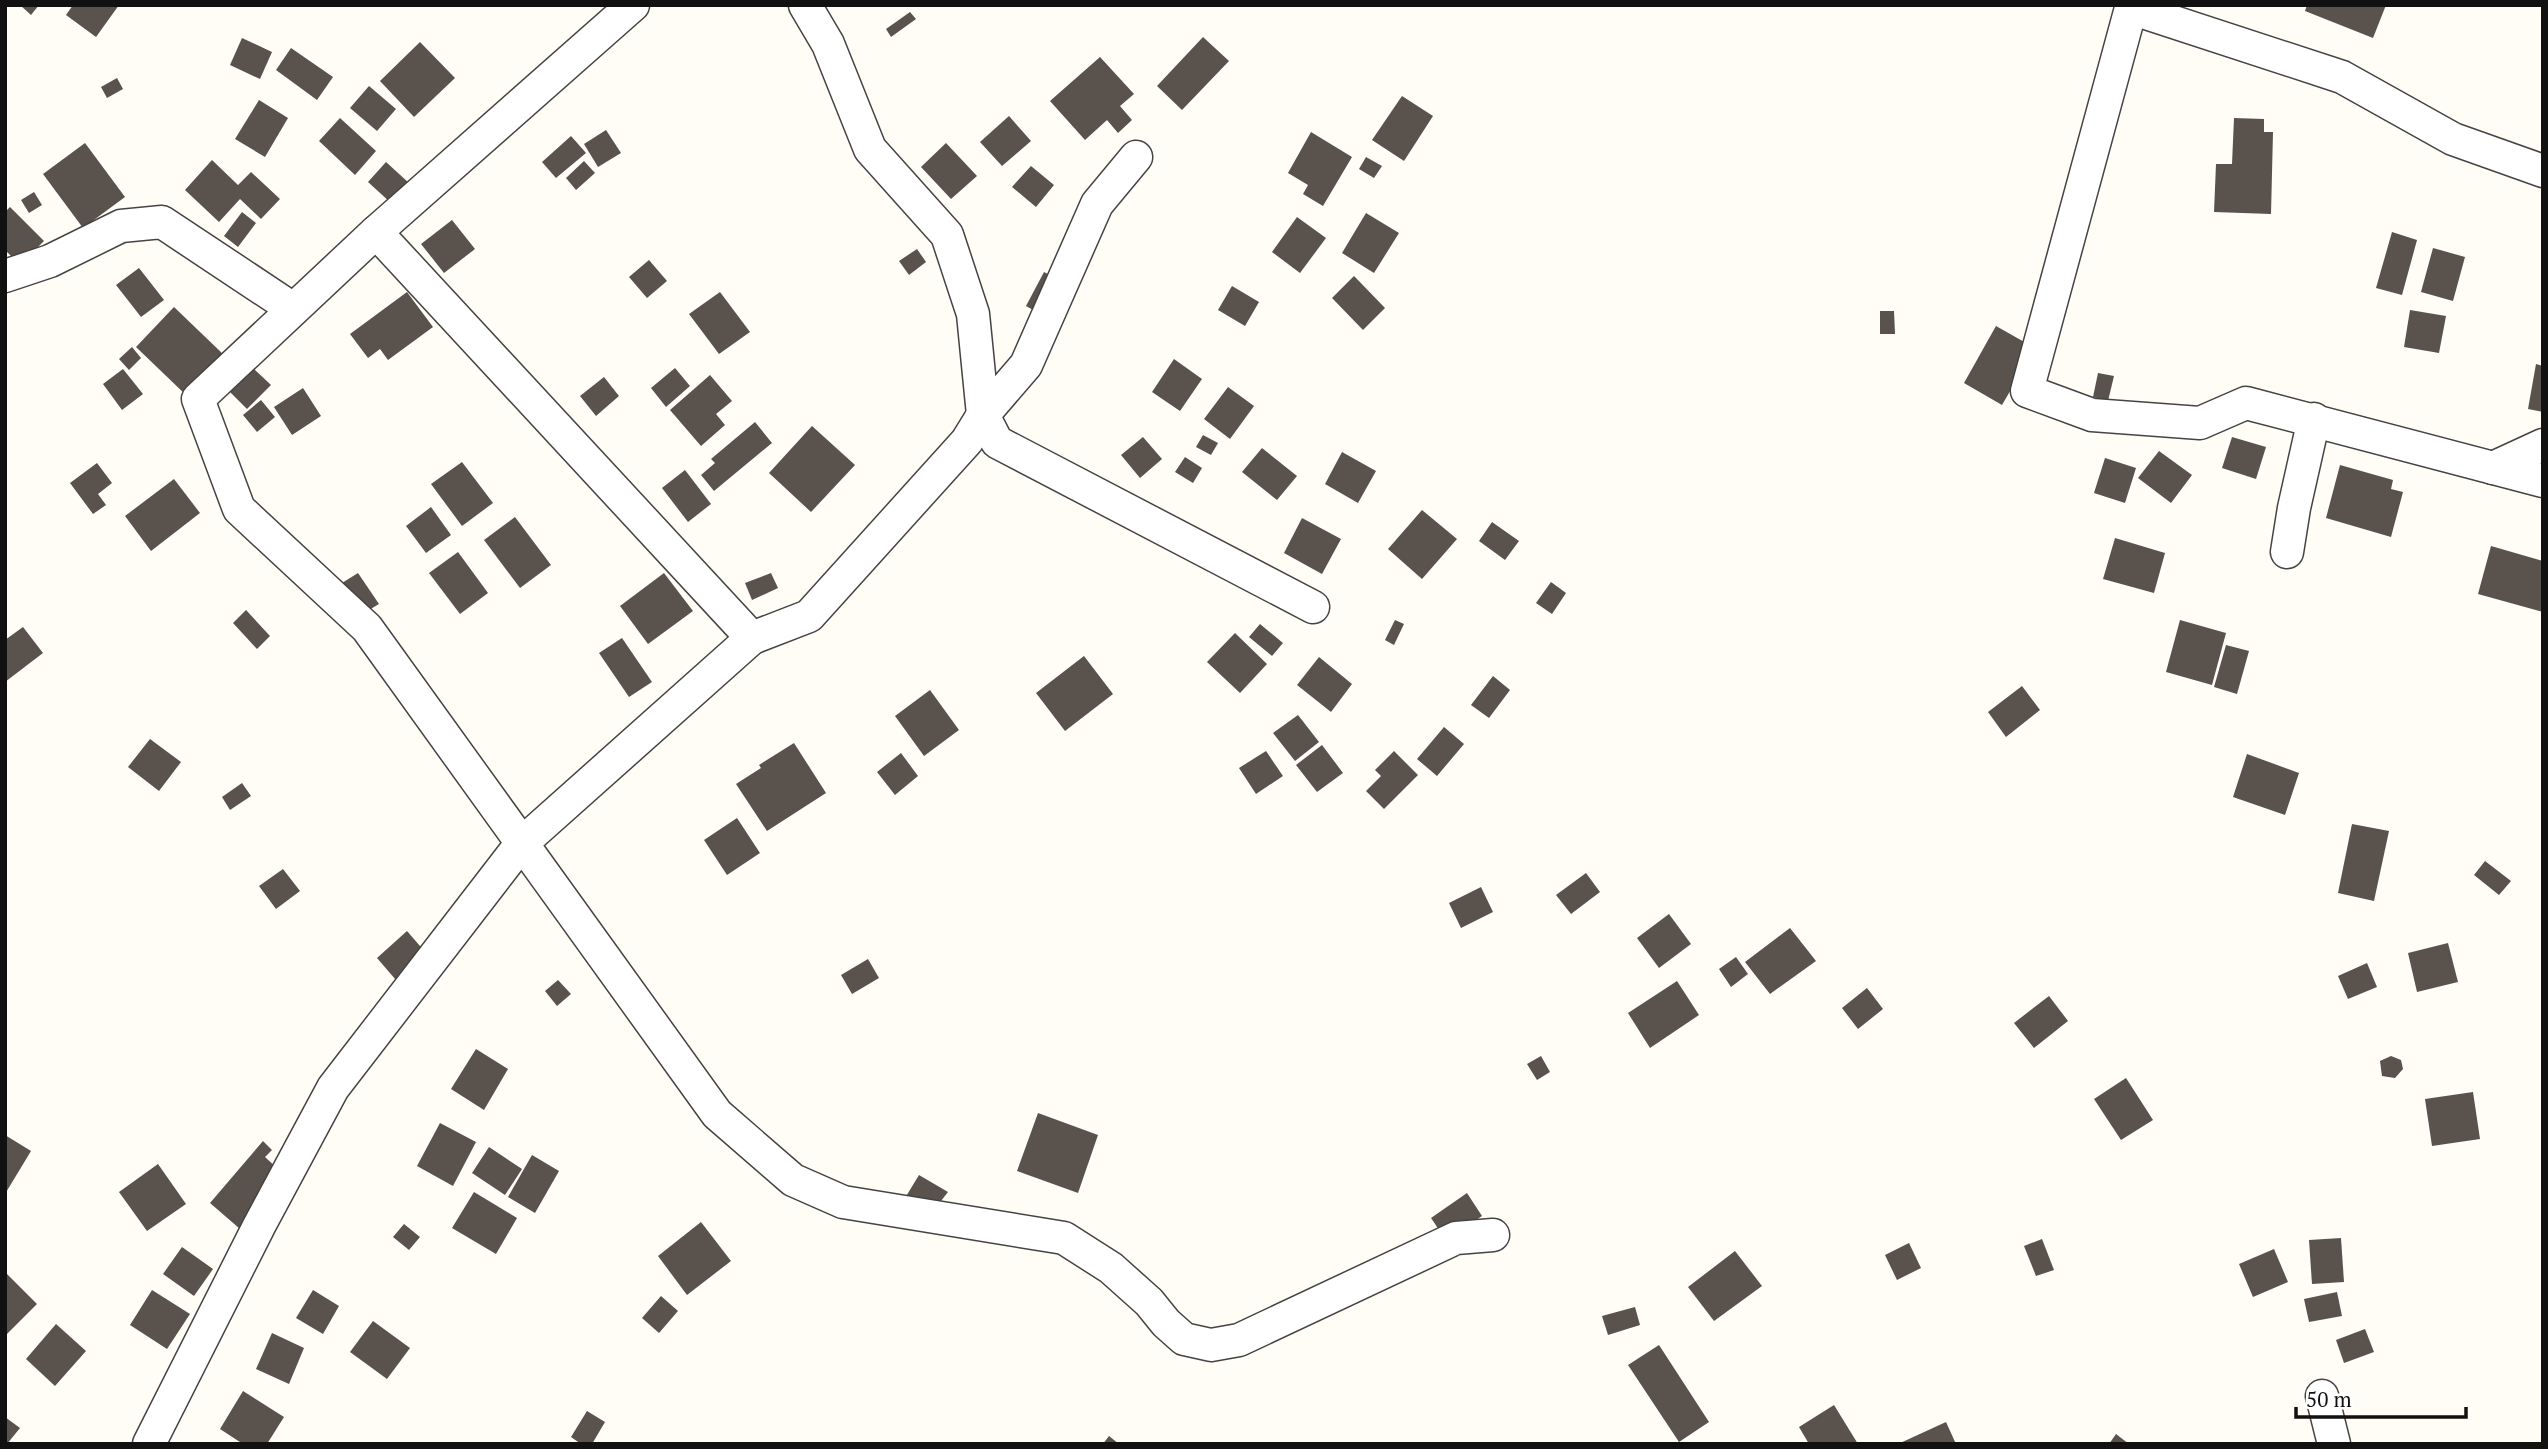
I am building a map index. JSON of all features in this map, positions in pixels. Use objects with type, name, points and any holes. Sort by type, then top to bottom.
[{"type":"street","points":[[633,5],[376,232],[198,399],[239,509],[367,628],[717,1114],[793,1180],[843,1202],[1063,1238],[1111,1268],[1184,1339],[1211,1345],[1239,1340],[1456,1238],[1493,1235]]},
{"type":"street","points":[[805,5],[828,44],[870,149],[947,235],[973,314],[983,415],[997,442],[1313,607]]},
{"type":"street","points":[[2543,171],[2452,139],[2342,77],[2131,8],[2026,391],[2092,415],[2200,423],[2246,402],[2543,481]]},
{"type":"street","points":[[149,1444],[259,1226],[333,1088],[521,844],[752,638],[809,616],[967,442],[983,415],[1026,365],[1097,204],[1136,157]]},
{"type":"street","points":[[5,276],[50,261],[121,226],[162,222],[293,309]]},
{"type":"street","points":[[376,232],[752,638]]},
{"type":"street","points":[[2287,552],[2314,419]]},
{"type":"street","points":[[2493,468],[2543,445]]},
{"type":"street","points":[[2322,1396],[2334,1444]]},
{"type":"building","points":[[20,5],[39,5],[31,15]]},
{"type":"building","points":[[73,5],[119,5],[96,37],[66,15]]},
{"type":"building","points":[[2307,5],[2386,5],[2373,38],[2305,11]]},
{"type":"building","points":[[910,12],[916,19],[891,37],[886,29]]},
{"type":"building","points":[[1203,37],[1229,61],[1182,110],[1157,86]]},
{"type":"building","points":[[242,38],[272,52],[260,79],[230,65]]},
{"type":"building","points":[[420,42],[455,78],[414,117],[380,81]]},
{"type":"building","points":[[291,48],[333,77],[317,100],[276,70]]},
{"type":"building","points":[[1100,57],[1134,94],[1120,106],[1132,120],[1118,133],[1107,120],[1085,140],[1050,101]]},
{"type":"building","points":[[117,78],[123,89],[107,98],[101,87]]},
{"type":"building","points":[[369,86],[396,109],[377,131],[350,108]]},
{"type":"building","points":[[1402,96],[1433,116],[1404,161],[1372,140]]},
{"type":"building","points":[[259,100],[288,118],[265,157],[235,139]]},
{"type":"building","points":[[1009,116],[1031,141],[1002,166],[980,142]]},
{"type":"building","points":[[340,118],[376,151],[355,175],[319,141]]},
{"type":"building","points":[[2234,118],[2264,119],[2264,132],[2273,132],[2271,214],[2214,212],[2216,164],[2232,164]]},
{"type":"building","points":[[606,130],[621,153],[598,167],[584,144]]},
{"type":"building","points":[[1311,132],[1352,157],[1323,206],[1303,194],[1308,185],[1288,173]]},
{"type":"building","points":[[571,136],[586,153],[556,178],[542,162]]},
{"type":"building","points":[[85,143],[125,197],[83,228],[43,174]]},
{"type":"building","points":[[946,143],[977,176],[951,199],[921,167]]},
{"type":"building","points":[[1366,157],[1382,166],[1374,178],[1359,169]]},
{"type":"building","points":[[212,160],[238,185],[251,172],[280,199],[261,219],[240,199],[219,222],[185,190]]},
{"type":"building","points":[[584,161],[595,173],[576,190],[566,178]]},
{"type":"building","points":[[386,162],[409,183],[391,203],[368,182]]},
{"type":"building","points":[[1031,166],[1054,185],[1036,207],[1012,187]]},
{"type":"building","points":[[34,192],[42,205],[29,213],[21,200]]},
{"type":"building","points":[[10,207],[44,241],[20,265],[5,250],[5,212]]},
{"type":"building","points":[[242,212],[256,223],[238,247],[224,236]]},
{"type":"building","points":[[1366,213],[1399,233],[1374,273],[1342,253]]},
{"type":"building","points":[[1297,217],[1326,238],[1300,273],[1272,252]]},
{"type":"building","points":[[452,220],[475,249],[444,273],[421,244]]},
{"type":"building","points":[[2392,232],[2417,240],[2402,295],[2376,288]]},
{"type":"building","points":[[2433,248],[2465,257],[2453,301],[2421,292]]},
{"type":"building","points":[[917,249],[926,262],[909,275],[899,261]]},
{"type":"building","points":[[649,260],[667,281],[647,298],[629,277]]},
{"type":"building","points":[[139,268],[164,300],[141,317],[116,285]]},
{"type":"building","points":[[1044,272],[1069,285],[1051,320],[1026,306]]},
{"type":"building","points":[[1354,276],[1385,308],[1363,330],[1332,298]]},
{"type":"building","points":[[1232,286],[1259,302],[1245,326],[1218,310]]},
{"type":"building","points":[[407,292],[433,327],[388,360],[380,349],[368,358],[350,334]]},
{"type":"building","points":[[720,292],[750,332],[719,354],[689,314]]},
{"type":"building","points":[[174,307],[225,356],[187,396],[136,347]]},
{"type":"building","points":[[2410,310],[2446,316],[2439,353],[2404,347]]},
{"type":"building","points":[[1880,311],[1894,311],[1895,334],[1880,334]]},
{"type":"building","points":[[1996,326],[2035,348],[2002,405],[1964,383]]},
{"type":"building","points":[[132,347],[141,358],[129,370],[119,359]]},
{"type":"building","points":[[1174,359],[1202,379],[1180,411],[1152,392]]},
{"type":"building","points":[[2536,364],[2543,366],[2543,412],[2528,409]]},
{"type":"building","points":[[252,367],[271,385],[247,409],[229,391]]},
{"type":"building","points":[[675,368],[690,386],[666,407],[651,388]]},
{"type":"building","points":[[123,369],[143,394],[122,410],[103,384]]},
{"type":"building","points":[[2098,373],[2114,376],[2108,401],[2093,397]]},
{"type":"building","points":[[710,375],[732,401],[716,414],[725,425],[701,446],[670,410]]},
{"type":"building","points":[[604,377],[619,396],[596,416],[580,396]]},
{"type":"building","points":[[1228,387],[1254,406],[1230,439],[1204,419]]},
{"type":"building","points":[[303,388],[321,416],[292,435],[274,407]]},
{"type":"building","points":[[261,400],[275,417],[257,432],[243,415]]},
{"type":"building","points":[[755,422],[772,443],[714,491],[701,475],[715,463],[711,459]]},
{"type":"building","points":[[812,426],[855,465],[811,512],[769,473]]},
{"type":"building","points":[[1203,435],[1218,443],[1211,455],[1196,447]]},
{"type":"building","points":[[1143,437],[1162,459],[1140,478],[1121,455]]},
{"type":"building","points":[[2232,437],[2266,447],[2256,479],[2222,468]]},
{"type":"building","points":[[1262,448],[1297,476],[1277,500],[1242,472]]},
{"type":"building","points":[[2159,451],[2192,475],[2171,503],[2138,478]]},
{"type":"building","points":[[1342,452],[1376,471],[1358,503],[1325,484]]},
{"type":"building","points":[[1185,457],[1202,468],[1193,483],[1175,472]]},
{"type":"building","points":[[2105,458],[2136,468],[2125,503],[2094,493]]},
{"type":"building","points":[[462,462],[493,503],[462,526],[431,484]]},
{"type":"building","points":[[97,463],[112,483],[98,494],[106,505],[93,514],[70,483]]},
{"type":"building","points":[[2340,465],[2393,480],[2391,489],[2403,492],[2391,537],[2326,518]]},
{"type":"building","points":[[685,470],[711,504],[688,522],[662,488]]},
{"type":"building","points":[[174,479],[200,513],[151,551],[125,516]]},
{"type":"building","points":[[431,507],[451,535],[426,553],[406,526]]},
{"type":"building","points":[[1422,510],[1457,539],[1422,579],[1388,549]]},
{"type":"building","points":[[515,517],[551,565],[520,588],[484,540]]},
{"type":"building","points":[[1302,518],[1341,539],[1322,574],[1284,553]]},
{"type":"building","points":[[1492,522],[1519,541],[1505,560],[1479,541]]},
{"type":"building","points":[[2115,538],[2165,553],[2154,593],[2103,579]]},
{"type":"building","points":[[2491,546],[2543,561],[2543,612],[2478,594]]},
{"type":"building","points":[[458,552],[488,593],[460,614],[429,573]]},
{"type":"building","points":[[358,573],[379,604],[354,619],[334,588]]},
{"type":"building","points":[[664,573],[693,611],[648,644],[620,606]]},
{"type":"building","points":[[771,573],[778,588],[752,600],[745,583]]},
{"type":"building","points":[[1551,582],[1566,593],[1552,614],[1536,603]]},
{"type":"building","points":[[246,610],[270,636],[257,649],[233,623]]},
{"type":"building","points":[[1395,620],[1404,624],[1394,645],[1385,640]]},
{"type":"building","points":[[2180,620],[2226,633],[2212,685],[2166,672]]},
{"type":"building","points":[[1260,624],[1283,643],[1272,656],[1249,637]]},
{"type":"building","points":[[23,627],[43,653],[5,682],[5,640]]},
{"type":"building","points":[[1235,633],[1267,664],[1240,693],[1207,662]]},
{"type":"building","points":[[622,638],[652,682],[629,697],[599,653]]},
{"type":"building","points":[[2226,645],[2249,651],[2237,694],[2214,687]]},
{"type":"building","points":[[1084,656],[1113,694],[1065,731],[1036,693]]},
{"type":"building","points":[[1319,657],[1352,684],[1331,712],[1297,685]]},
{"type":"building","points":[[1493,676],[1510,690],[1489,718],[1471,705]]},
{"type":"building","points":[[2022,686],[2040,710],[2006,737],[1988,712]]},
{"type":"building","points":[[930,690],[959,730],[924,756],[895,716]]},
{"type":"building","points":[[1298,715],[1319,742],[1295,761],[1273,733]]},
{"type":"building","points":[[1444,727],[1464,744],[1437,776],[1417,759]]},
{"type":"building","points":[[150,739],[181,762],[159,791],[128,767]]},
{"type":"building","points":[[794,743],[826,793],[767,831],[736,784],[761,768],[759,765]]},
{"type":"building","points":[[1322,745],[1343,773],[1317,792],[1296,765]]},
{"type":"building","points":[[1266,751],[1283,776],[1256,794],[1239,768]]},
{"type":"building","points":[[1394,751],[1418,775],[1384,809],[1366,791],[1381,776],[1375,770]]},
{"type":"building","points":[[901,753],[918,776],[895,795],[877,772]]},
{"type":"building","points":[[2247,754],[2299,773],[2285,815],[2233,797]]},
{"type":"building","points":[[242,783],[251,796],[230,810],[222,797]]},
{"type":"building","points":[[737,818],[760,853],[727,875],[704,840]]},
{"type":"building","points":[[2352,824],[2389,831],[2374,901],[2338,893]]},
{"type":"building","points":[[2485,861],[2511,881],[2499,895],[2474,875]]},
{"type":"building","points":[[283,869],[300,891],[276,909],[259,886]]},
{"type":"building","points":[[1586,873],[1600,892],[1571,914],[1556,895]]},
{"type":"building","points":[[1481,887],[1493,912],[1461,928],[1449,903]]},
{"type":"building","points":[[1669,914],[1691,944],[1659,968],[1637,938]]},
{"type":"building","points":[[1790,928],[1816,961],[1770,994],[1745,962]]},
{"type":"building","points":[[407,931],[439,968],[408,994],[377,958]]},
{"type":"building","points":[[2448,943],[2458,982],[2417,992],[2408,953]]},
{"type":"building","points":[[1736,957],[1748,974],[1731,987],[1719,969]]},
{"type":"building","points":[[868,959],[879,978],[852,994],[841,975]]},
{"type":"building","points":[[2367,963],[2377,987],[2348,999],[2338,976]]},
{"type":"building","points":[[558,980],[571,994],[557,1006],[545,991]]},
{"type":"building","points":[[1677,981],[1699,1015],[1650,1048],[1628,1013]]},
{"type":"building","points":[[1867,988],[1883,1009],[1858,1029],[1842,1008]]},
{"type":"building","points":[[2049,996],[2068,1021],[2034,1048],[2014,1023]]},
{"type":"building","points":[[476,1049],[508,1069],[484,1110],[451,1089]]},
{"type":"building","points":[[1541,1056],[1550,1072],[1537,1080],[1527,1064]]},
{"type":"building","points":[[2391,1056],[2401,1060],[2403,1069],[2395,1078],[2382,1076],[2380,1061]]},
{"type":"building","points":[[2126,1078],[2153,1120],[2121,1140],[2094,1099]]},
{"type":"building","points":[[2473,1092],[2480,1139],[2432,1146],[2425,1099]]},
{"type":"building","points":[[1038,1113],[1098,1135],[1078,1193],[1017,1171]]},
{"type":"building","points":[[440,1123],[476,1142],[453,1186],[417,1166]]},
{"type":"building","points":[[5,1135],[31,1151],[5,1194]]},
{"type":"building","points":[[263,1141],[272,1150],[265,1157],[278,1169],[247,1235],[210,1203]]},
{"type":"building","points":[[489,1147],[522,1169],[505,1195],[472,1173]]},
{"type":"building","points":[[532,1155],[559,1171],[535,1213],[508,1197]]},
{"type":"building","points":[[158,1164],[186,1204],[147,1231],[119,1192]]},
{"type":"building","points":[[919,1175],[948,1192],[930,1215],[902,1203]]},
{"type":"building","points":[[474,1192],[517,1218],[496,1254],[452,1228]]},
{"type":"building","points":[[1467,1193],[1482,1216],[1446,1240],[1431,1218]]},
{"type":"building","points":[[701,1222],[731,1261],[687,1295],[658,1256]]},
{"type":"building","points":[[404,1224],[420,1237],[409,1250],[393,1237]]},
{"type":"building","points":[[2341,1238],[2344,1282],[2312,1284],[2309,1240]]},
{"type":"building","points":[[2042,1239],[2054,1270],[2036,1276],[2024,1246]]},
{"type":"building","points":[[1909,1243],[1921,1268],[1897,1280],[1885,1255]]},
{"type":"building","points":[[182,1247],[213,1269],[194,1296],[163,1274]]},
{"type":"building","points":[[2274,1249],[2288,1282],[2253,1297],[2239,1264]]},
{"type":"building","points":[[1735,1251],[1762,1286],[1714,1321],[1688,1287]]},
{"type":"building","points":[[5,1272],[37,1304],[5,1336]]},
{"type":"building","points":[[152,1290],[190,1314],[167,1349],[130,1325]]},
{"type":"building","points":[[313,1290],[339,1306],[323,1334],[296,1318]]},
{"type":"building","points":[[2337,1292],[2342,1316],[2309,1322],[2304,1299]]},
{"type":"building","points":[[661,1296],[678,1311],[659,1333],[642,1318]]},
{"type":"building","points":[[1635,1307],[1640,1325],[1608,1335],[1602,1316]]},
{"type":"building","points":[[373,1321],[410,1348],[387,1379],[350,1352]]},
{"type":"building","points":[[56,1324],[86,1351],[55,1386],[26,1359]]},
{"type":"building","points":[[2365,1329],[2374,1352],[2344,1363],[2336,1340]]},
{"type":"building","points":[[272,1333],[304,1348],[289,1384],[256,1369]]},
{"type":"building","points":[[1659,1345],[1709,1422],[1679,1442],[1628,1365]]},
{"type":"building","points":[[243,1391],[284,1417],[267,1444],[243,1444],[220,1429]]},
{"type":"building","points":[[1834,1405],[1858,1444],[1809,1444],[1799,1427]]},
{"type":"building","points":[[587,1411],[605,1422],[592,1444],[581,1444],[571,1437]]},
{"type":"building","points":[[5,1417],[20,1428],[7,1444],[5,1444]]},
{"type":"building","points":[[1946,1422],[1956,1444],[1898,1444]]},
{"type":"building","points":[[2116,1434],[2129,1444],[2109,1444]]},
{"type":"building","points":[[1109,1436],[1119,1444],[1103,1444]]}]
